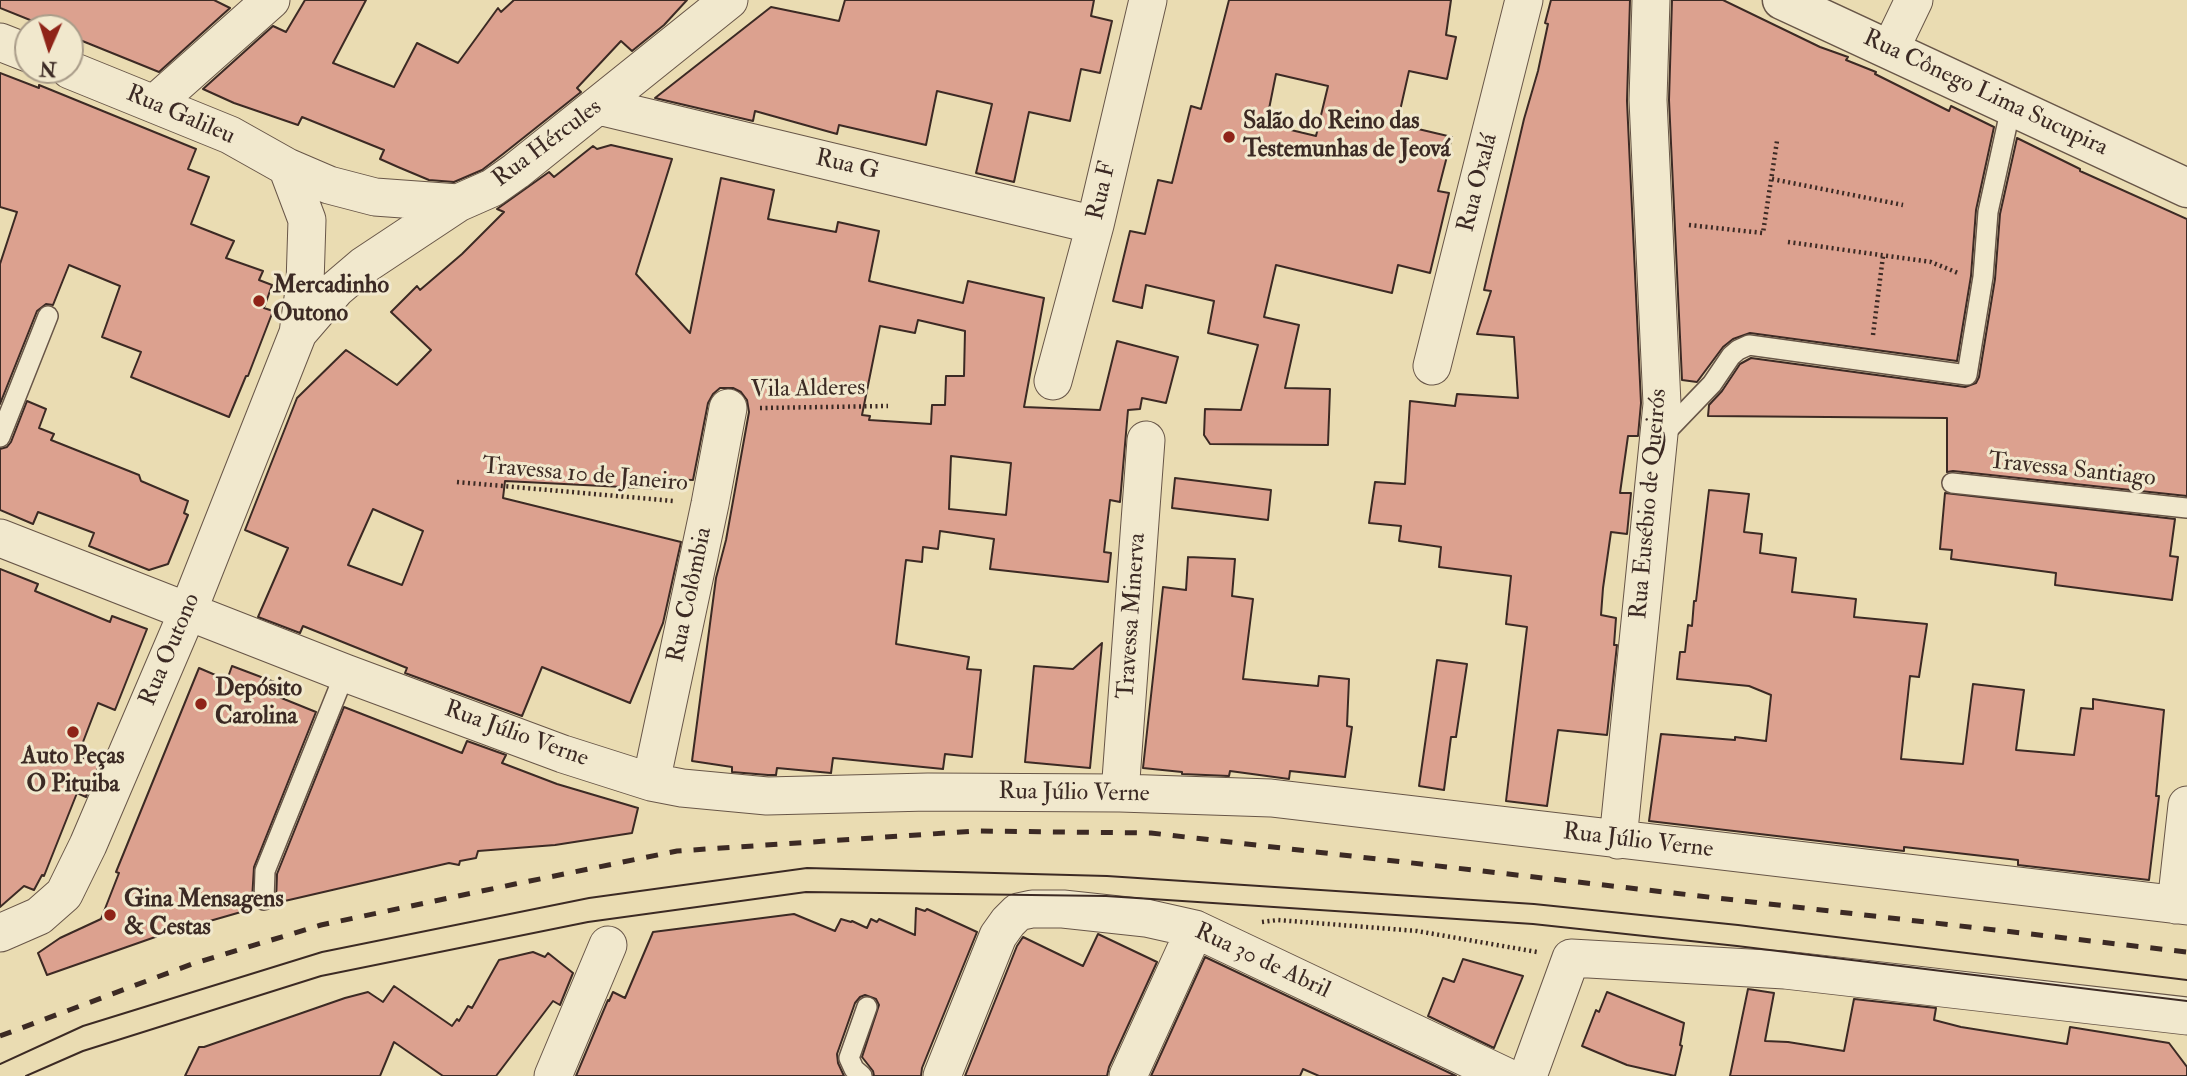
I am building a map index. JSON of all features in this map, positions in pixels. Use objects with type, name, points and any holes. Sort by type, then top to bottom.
[{"type":"street","points":[[154,104],[271,0]]},
{"type":"street","name":"Rua Hércules","points":[[298,333],[336,289],[363,266],[458,203],[492,188],[729,0]]},
{"type":"street","name":"Rua F","points":[[1053,381],[1095,225],[1147,0]]},
{"type":"street","name":"Rua Oxalá","points":[[1432,366],[1524,0]]},
{"type":"street","name":"Rua Eusébio de Queirós","points":[[1618,840],[1662,404],[1648,100],[1651,0]]},
{"type":"street","name":"Rua Cônego Lima Sucupira","points":[[1782,0],[2187,188]]},
{"type":"street","points":[[1890,50],[1914,0]]},
{"type":"street","name":"Rua Galileu","points":[[84,76],[230,135],[287,167],[329,185],[375,197],[458,203]]},
{"type":"street","name":"Rua G","points":[[598,106],[1095,225]]},
{"type":"street","points":[[287,167],[307,220],[305,285],[298,333]]},
{"type":"street","name":"Rua Outono","points":[[0,933],[39,916],[64,894],[88,845],[188,611],[298,333]]},
{"type":"street","name":"Rua Colômbia","points":[[651,782],[728,408]]},
{"type":"street","name":"Travessa Minerva","points":[[1120,793],[1146,440]]},
{"type":"street","name":"Rua Júlio Verne","points":[[0,538],[345,673],[563,754],[651,782],[716,792],[767,796],[928,792],[1120,793],[1271,798],[2181,905]]},
{"type":"street","points":[[2181,905],[2187,806]]},
{"type":"street","name":"Rua 30 de Abril","points":[[942,1076],[998,936],[1018,912],[1032,909],[1063,909],[1146,918],[1195,929],[1505,1076]]},
{"type":"street","points":[[1128,1076],[1195,929]]},
{"type":"street","points":[[553,1076],[608,945]]},
{"type":"street","points":[[1528,1076],[1572,958],[1786,970],[2187,1016]]},
{"type":"lane","points":[[1658,440],[1712,384],[1731,356],[1749,345],[1967,375],[1983,277],[1988,212],[2011,107]]},
{"type":"lane","points":[[0,436],[48,316]]},
{"type":"lane","name":"Travessa Santiago","points":[[1952,483],[2187,508]]},
{"type":"lane","points":[[264,900],[265,871],[345,673]]},
{"type":"lane","points":[[862,1076],[854,1069],[849,1058],[867,1007]]},
{"type":"path","points":[[1654,221],[1763,233],[1777,141]]},
{"type":"path","points":[[1772,179],[1903,205]]},
{"type":"path","points":[[1788,242],[1931,262],[1959,273],[1983,277]]},
{"type":"path","points":[[1870,362],[1883,256]]},
{"type":"path","name":"Vila Alderes","points":[[728,408],[888,407]]},
{"type":"path","name":"Travessa 10 de Janeiro","points":[[457,482],[710,504]]},
{"type":"path","points":[[1250,923],[1278,920],[1417,931],[1572,958]]},
{"type":"building","points":[[0,0],[214,0],[230,8],[159,72],[84,42],[84,14],[15,14],[0,8]]},
{"type":"building","points":[[305,0],[366,0],[333,63],[394,87],[417,43],[458,63],[498,8],[501,12],[514,0],[687,0],[664,25],[632,51],[621,41],[577,88],[581,92],[482,170],[454,182],[429,180],[398,167],[380,159],[384,150],[302,117],[298,125],[234,103],[203,89],[273,26],[286,32]]},
{"type":"building","points":[[845,0],[1094,0],[1091,16],[1112,21],[1100,73],[1081,69],[1070,121],[1029,112],[1014,182],[976,173],[992,104],[937,91],[926,145],[839,125],[837,134],[755,111],[753,121],[655,98],[771,7],[839,21]]},
{"type":"building","points":[[1229,0],[1451,0],[1446,35],[1456,37],[1447,79],[1409,71],[1397,124],[1452,137],[1438,191],[1449,193],[1430,273],[1398,265],[1392,293],[1276,265],[1264,317],[1299,325],[1285,388],[1330,389],[1328,445],[1210,444],[1204,435],[1205,409],[1241,410],[1258,345],[1208,333],[1214,301],[1146,285],[1142,308],[1113,301],[1130,231],[1145,234],[1158,180],[1172,183],[1191,106],[1201,109]],"holes":[[[1276,74],[1328,86],[1316,136],[1266,124]]]},
{"type":"building","points":[[1551,0],[1630,0],[1627,101],[1641,403],[1638,436],[1628,436],[1620,493],[1631,493],[1627,534],[1611,532],[1603,588],[1601,615],[1616,618],[1614,645],[1617,645],[1607,735],[1558,730],[1547,806],[1506,801],[1527,627],[1506,624],[1511,576],[1439,567],[1441,547],[1399,541],[1401,526],[1369,523],[1375,482],[1405,484],[1410,401],[1455,406],[1457,394],[1518,398],[1514,337],[1477,334],[1491,291],[1484,290],[1524,119],[1538,71]]},
{"type":"building","points":[[1672,0],[1723,0],[1820,47],[1848,57],[1846,60],[1876,72],[1875,74],[1949,111],[1951,106],[1994,127],[1976,210],[1971,276],[1957,361],[1750,333],[1733,339],[1723,347],[1697,382],[1682,380],[1669,100]]},
{"type":"building","points":[[0,73],[14,78],[14,84],[29,84],[39,88],[39,85],[196,149],[188,169],[209,177],[191,224],[234,241],[226,258],[263,271],[259,280],[272,285],[264,308],[273,311],[229,417],[131,377],[141,352],[102,337],[120,286],[69,265],[53,305],[46,304],[37,311],[0,404],[0,264],[17,212],[0,207]]},
{"type":"building","points":[[2017,138],[2080,171],[2187,219],[2187,496],[1947,472],[1947,418],[1708,416],[1709,405],[1740,364],[1751,358],[1965,387],[1976,383],[1995,279],[2000,214]]},
{"type":"building","points":[[611,145],[672,159],[636,274],[690,333],[721,178],[774,190],[768,219],[836,232],[838,222],[879,231],[869,281],[963,303],[968,281],[1044,298],[1024,407],[1100,410],[1117,341],[1178,357],[1166,403],[1142,398],[1140,409],[1128,410],[1120,502],[1110,500],[1104,552],[1111,553],[1108,582],[990,569],[994,539],[940,531],[938,549],[923,547],[922,562],[906,560],[896,644],[969,657],[967,669],[981,670],[972,757],[945,754],[943,769],[833,758],[831,773],[777,768],[776,775],[732,772],[732,767],[692,761],[716,578],[726,540],[749,412],[747,400],[741,392],[733,388],[720,388],[708,403],[693,480],[663,479],[662,489],[505,481],[503,498],[681,542],[663,623],[630,703],[542,667],[522,716],[405,673],[407,668],[303,626],[300,633],[258,617],[288,548],[245,530],[297,398],[346,350],[397,385],[431,350],[391,312],[417,286],[420,290],[462,254],[504,212],[497,209],[549,172],[554,177],[593,146],[597,149]],"holes":[[[918,320],[965,331],[964,376],[946,376],[945,405],[932,405],[931,424],[869,420],[870,416],[862,415],[880,326],[915,333]],[[951,456],[1011,463],[1006,515],[949,509]],[[373,509],[423,531],[402,585],[348,565]]]},
{"type":"building","points":[[27,401],[46,409],[39,428],[54,434],[51,440],[139,475],[141,481],[188,501],[184,513],[188,515],[168,564],[149,570],[89,546],[94,533],[38,512],[33,524],[0,510],[0,449],[11,442]]},
{"type":"building","points":[[1175,478],[1271,490],[1268,520],[1172,508]]},
{"type":"building","points":[[1709,490],[1749,494],[1744,532],[1762,534],[1760,553],[1796,558],[1792,592],[1856,599],[1854,617],[1927,624],[1919,677],[1910,676],[1901,759],[1963,764],[1973,684],[2024,690],[2016,750],[2074,755],[2081,708],[2093,709],[2093,699],[2164,710],[2156,796],[2159,796],[2149,880],[2018,865],[2018,860],[1904,847],[1904,851],[1649,821],[1661,734],[1766,741],[1771,695],[1749,686],[1677,679],[1680,652],[1685,652],[1688,625],[1692,626]]},
{"type":"building","points":[[1945,493],[2175,519],[2170,556],[2178,557],[2172,600],[2055,585],[2056,573],[1951,559],[1952,550],[1940,549]]},
{"type":"building","points":[[1188,557],[1235,559],[1232,596],[1253,599],[1243,679],[1318,686],[1319,676],[1349,679],[1347,726],[1352,727],[1345,777],[1290,771],[1289,779],[1230,771],[1229,776],[1182,774],[1143,768],[1163,587],[1186,590]]},
{"type":"building","points":[[0,569],[38,584],[35,591],[110,622],[112,616],[147,629],[115,710],[98,703],[78,755],[99,765],[86,797],[77,793],[44,876],[42,875],[34,890],[24,886],[0,907]]},
{"type":"building","points":[[1102,643],[1090,768],[1025,762],[1034,666],[1073,669]]},
{"type":"building","points":[[1437,660],[1467,664],[1456,737],[1451,737],[1444,790],[1419,786]]},
{"type":"building","points":[[232,666],[277,683],[274,695],[316,712],[254,867],[252,900],[255,908],[161,935],[47,975],[38,953],[60,938],[101,919],[119,873],[116,872],[199,668],[227,680]]},
{"type":"building","points":[[344,707],[462,753],[467,741],[506,755],[502,763],[557,784],[638,808],[632,833],[555,845],[478,851],[476,858],[460,861],[459,865],[449,863],[276,903],[277,874]]},
{"type":"building","points":[[916,908],[925,911],[927,909],[977,932],[921,1076],[874,1076],[862,1057],[879,1005],[876,999],[865,995],[855,1003],[837,1054],[844,1076],[576,1076],[608,1000],[613,992],[625,998],[653,932],[794,914],[835,931],[841,919],[867,928],[871,919],[877,922],[879,919],[915,935]]},
{"type":"building","points":[[1098,934],[1157,962],[1107,1076],[965,1076],[1023,937],[1083,966]]},
{"type":"building","points":[[533,952],[545,957],[548,953],[573,973],[560,1005],[553,1001],[496,1076],[443,1076],[394,1042],[380,1076],[185,1076],[199,1047],[368,992],[383,1002],[394,986],[452,1026],[457,1019],[459,1021],[468,1006],[472,1008],[499,960]]},
{"type":"building","points":[[1205,957],[1456,1076],[1319,1076],[1303,1069],[1300,1076],[1151,1076]]},
{"type":"building","points":[[1463,959],[1523,976],[1494,1048],[1428,1016],[1443,978],[1454,982]]},
{"type":"building","points":[[1748,989],[1774,993],[1765,1041],[1844,1051],[1854,999],[1936,1008],[1934,1020],[2067,1044],[2070,1027],[2169,1043],[2187,1067],[2187,1076],[1730,1076]]},
{"type":"building","points":[[1607,992],[1684,1023],[1675,1076],[1627,1065],[1582,1046],[1596,1010],[1599,1012]]},
{"type":"tram line","points":[[0,1064],[83,1026],[322,952],[589,898],[807,868],[1107,876],[1534,904],[1738,925],[2187,980]]},
{"type":"tram line","points":[[26,1076],[83,1051],[321,976],[588,922],[806,892],[1106,896],[1533,924],[2187,1001]]},
{"type":"railway","points":[[0,1036],[192,964],[321,925],[515,884],[677,851],[976,831],[1151,833],[2187,952]]},
{"type":"place","name":"Salão do Reino das Testemunhas de Jeová","points":[[1229,137]]},
{"type":"place","name":"Mercadinho Outono","points":[[259,301]]},
{"type":"place","name":"Depósito Carolina","points":[[201,704]]},
{"type":"place","name":"Auto Peças O Pituiba","points":[[73,732]]},
{"type":"place","name":"Gina Mensagens & Cestas","points":[[110,915]]}]
